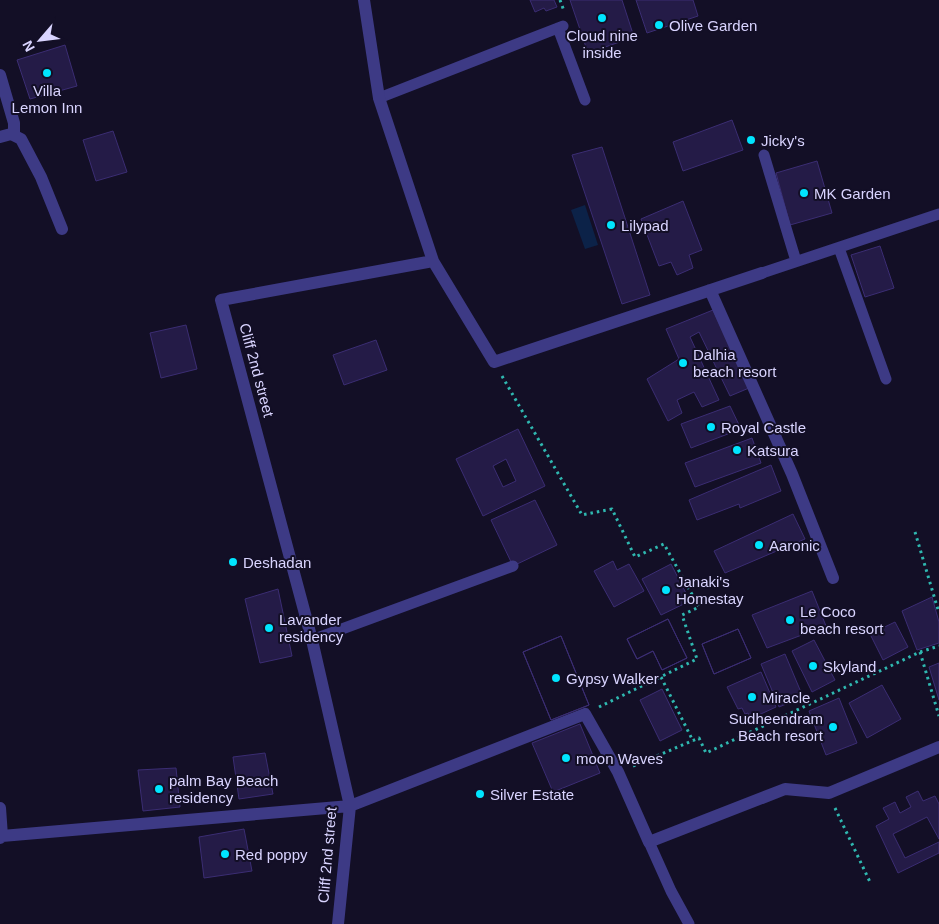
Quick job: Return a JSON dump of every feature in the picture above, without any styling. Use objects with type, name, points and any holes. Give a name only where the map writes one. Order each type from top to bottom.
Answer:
[{"type":"street","points":[[364,0],[378,98],[433,261],[494,362],[762,273]]},
{"type":"street","points":[[0,75],[14,123],[14,135]]},
{"type":"street","points":[[0,136],[14,135],[21,139],[41,177],[62,230]]},
{"type":"street","name":"Cliff 2nd street","points":[[338,924],[350,806],[312,640],[221,300],[433,261]]},
{"type":"street","points":[[710,290],[792,474],[833,578]]},
{"type":"street","points":[[0,808],[1,837],[350,806],[585,714],[618,772],[649,842],[784,789],[829,793],[939,747]]},
{"type":"lane","points":[[378,98],[561,27],[585,100]]},
{"type":"lane","points":[[764,155],[796,261]]},
{"type":"lane","points":[[762,273],[939,214]]},
{"type":"lane","points":[[838,248],[886,380]]},
{"type":"lane","points":[[312,640],[513,566]]},
{"type":"lane","points":[[649,842],[671,892],[689,924]]},
{"type":"path","points":[[494,362],[582,515],[612,508],[635,556],[664,544],[699,607],[682,615],[697,659],[585,714]]},
{"type":"path","points":[[915,532],[939,613]]},
{"type":"path","points":[[618,772],[699,738],[706,753],[920,652],[939,646]]},
{"type":"path","points":[[920,652],[939,716]]},
{"type":"path","points":[[661,677],[693,741]]},
{"type":"path","points":[[829,793],[870,882]]},
{"type":"water","points":[[585,205],[598,245],[585,249],[571,210]]},
{"type":"building","points":[[530,0],[554,0],[557,7],[546,11],[544,8],[535,12]]},
{"type":"building","name":"Cloud nine inside","points":[[570,0],[622,0],[634,37],[588,53]]},
{"type":"building","name":"Olive Garden","points":[[636,0],[693,0],[698,16],[647,33]]},
{"type":"building","name":"Villa Lemon Inn","points":[[65,45],[77,86],[30,99],[17,60]]},
{"type":"building","points":[[732,120],[743,150],[683,171],[673,142]]},
{"type":"building","points":[[113,131],[127,172],[96,181],[83,140]]},
{"type":"building","name":"Lilypad","points":[[602,147],[650,295],[622,304],[572,155]]},
{"type":"building","name":"MK Garden","points":[[817,161],[832,213],[790,225],[776,173]]},
{"type":"building","points":[[683,201],[702,250],[689,255],[693,268],[677,275],[671,262],[659,266],[641,219]]},
{"type":"building","points":[[880,246],[894,288],[865,297],[851,255]]},
{"type":"building","points":[[713,310],[749,388],[730,396],[699,332],[690,337],[719,400],[702,407],[694,392],[677,400],[682,413],[668,421],[647,379],[679,359],[666,329]]},
{"type":"building","points":[[186,325],[197,369],[161,378],[150,333]]},
{"type":"building","points":[[376,340],[387,370],[344,385],[333,355]]},
{"type":"building","name":"Royal Castle","points":[[730,406],[741,429],[691,448],[681,424]]},
{"type":"building","points":[[518,429],[545,486],[483,516],[456,459]],"holes":[[[506,459],[516,481],[503,487],[493,466]]]},
{"type":"building","name":"Katsura","points":[[752,438],[761,463],[695,487],[685,463]]},
{"type":"building","name":"Aaronic","points":[[771,465],[781,491],[740,508],[739,504],[697,520],[689,500]]},
{"type":"building","points":[[535,500],[557,545],[513,566],[491,520]]},
{"type":"building","name":"Aaronic","points":[[793,514],[805,539],[725,573],[714,551]]},
{"type":"building","points":[[613,561],[617,570],[629,564],[644,591],[614,607],[594,571]]},
{"type":"building","name":"Janaki's Homestay","points":[[671,564],[690,601],[661,615],[642,579]]},
{"type":"building","name":"Lavander residency","points":[[278,589],[292,656],[260,663],[245,599]]},
{"type":"building","name":"Le Coco beach resort","points":[[812,591],[826,626],[767,648],[752,615]]},
{"type":"building","points":[[932,597],[939,622],[939,643],[917,650],[902,611]]},
{"type":"building","name":"Gypsy Walker","points":[[668,619],[687,658],[662,670],[653,651],[637,659],[627,639]]},
{"type":"building","name":"Gypsy Walker","points":[[668,619],[687,658],[662,670],[653,651],[637,659],[627,639]]},
{"type":"building","points":[[895,622],[908,647],[883,660],[870,634]]},
{"type":"building","points":[[738,629],[751,658],[714,674],[702,644]]},
{"type":"building","points":[[738,629],[751,658],[714,674],[702,644]]},
{"type":"building","name":"Gypsy Walker","points":[[561,636],[589,705],[551,720],[523,652]]},
{"type":"building","name":"Gypsy Walker","points":[[561,636],[589,705],[551,720],[523,652]]},
{"type":"building","name":"Skyland","points":[[814,640],[835,680],[812,692],[792,651]]},
{"type":"building","points":[[785,654],[803,697],[779,707],[761,664]]},
{"type":"building","points":[[939,663],[939,700],[929,667]]},
{"type":"building","name":"Miracle","points":[[761,672],[776,707],[750,719],[748,713],[745,714],[742,708],[738,709],[727,687]]},
{"type":"building","points":[[882,685],[901,719],[867,738],[849,703]]},
{"type":"building","points":[[662,689],[682,730],[660,741],[640,700]]},
{"type":"building","name":"Sudheendram Beach resort","points":[[839,698],[857,743],[826,755],[809,711]]},
{"type":"building","name":"moon Waves","points":[[580,724],[600,773],[553,792],[532,743]]},
{"type":"building","points":[[265,753],[273,794],[239,799],[233,757]]},
{"type":"building","name":"palm Bay Beach residency","points":[[176,768],[180,807],[143,811],[138,770]]},
{"type":"building","points":[[918,791],[923,801],[935,796],[939,804],[939,839],[927,817],[893,834],[905,858],[939,842],[939,853],[898,873],[876,826],[889,819],[883,808],[895,802],[900,813],[911,807],[906,797]]},
{"type":"building","name":"Red poppy","points":[[244,829],[252,871],[204,878],[199,837]]},
{"type":"place","name":"Cloud nine inside","points":[[602,18]]},
{"type":"place","name":"Olive Garden","points":[[659,25]]},
{"type":"place","name":"Villa Lemon Inn","points":[[47,73]]},
{"type":"place","name":"Jicky's","points":[[751,140]]},
{"type":"place","name":"MK Garden","points":[[804,193]]},
{"type":"place","name":"Lilypad","points":[[611,225]]},
{"type":"place","name":"Dalhia beach resort","points":[[683,363]]},
{"type":"place","name":"Royal Castle","points":[[711,427]]},
{"type":"place","name":"Katsura","points":[[737,450]]},
{"type":"place","name":"Aaronic","points":[[759,545]]},
{"type":"place","name":"Deshadan","points":[[233,562]]},
{"type":"place","name":"Janaki's Homestay","points":[[666,590]]},
{"type":"place","name":"Le Coco beach resort","points":[[790,620]]},
{"type":"place","name":"Lavander residency","points":[[269,628]]},
{"type":"place","name":"Skyland","points":[[813,666]]},
{"type":"place","name":"Gypsy Walker","points":[[556,678]]},
{"type":"place","name":"Miracle","points":[[752,697]]},
{"type":"place","name":"Sudheendram Beach resort","points":[[833,727]]},
{"type":"place","name":"moon Waves","points":[[566,758]]},
{"type":"place","name":"palm Bay Beach residency","points":[[159,789]]},
{"type":"place","name":"Silver Estate","points":[[480,794]]},
{"type":"place","name":"Red poppy","points":[[225,854]]}]
